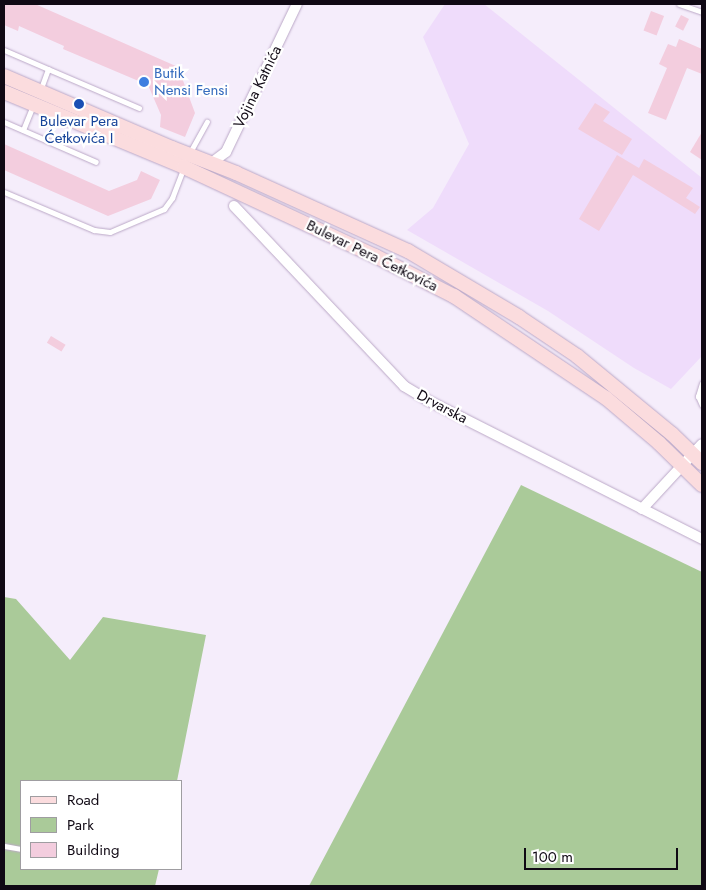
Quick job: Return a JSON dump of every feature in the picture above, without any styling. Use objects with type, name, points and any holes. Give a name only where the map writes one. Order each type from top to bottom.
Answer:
[{"type":"main road","name":"Bulevar Pera Ćetkovića","points":[[4,76],[36,98],[186,161],[454,296],[606,398],[702,484]]},
{"type":"main road","name":"Bulevar Pera Ćetkovića","points":[[4,92],[36,98]]},
{"type":"main road","name":"Bulevar Pera Ćetkovića","points":[[186,161],[210,164],[236,173],[408,251],[510,312],[577,356],[699,454]]},
{"type":"street","name":"Vojina Katnića","points":[[210,164],[226,152],[298,4]]},
{"type":"street","name":"Drvarska","points":[[234,206],[404,386],[427,400],[702,540]]},
{"type":"street","points":[[642,510],[683,465],[699,454]]},
{"type":"lane","points":[[680,4],[702,12]]},
{"type":"lane","points":[[4,50],[139,108]]},
{"type":"lane","points":[[23,130],[48,69]]},
{"type":"lane","points":[[4,122],[96,162]]},
{"type":"lane","points":[[4,192],[94,230],[110,232],[164,209],[172,198],[186,161],[207,122]]},
{"type":"lane","points":[[702,384],[698,396],[702,405]]},
{"type":"lane","points":[[4,846],[20,849]]},
{"type":"shaded area","points":[[445,4],[484,4],[702,178],[702,356],[671,389],[634,368],[548,311],[407,230],[433,208],[469,144],[423,37]]},
{"type":"green space","points":[[521,485],[702,572],[702,886],[309,886]]},
{"type":"green space","points":[[4,597],[16,599],[70,660],[103,617],[206,635],[177,780],[20,780],[20,870],[159,870],[155,886],[4,886]]},
{"type":"building","points":[[4,4],[35,4],[178,67],[195,113],[185,137],[160,127],[161,115],[148,85],[63,49],[64,46],[19,26],[18,31],[4,25]]},
{"type":"building","points":[[651,11],[664,16],[657,36],[643,31]]},
{"type":"building","points":[[681,15],[689,19],[683,31],[675,27]]},
{"type":"building","points":[[679,39],[702,49],[702,74],[687,68],[666,120],[648,113],[667,68],[659,64],[668,44],[676,47]]},
{"type":"building","points":[[595,103],[610,112],[603,121],[632,139],[622,155],[578,129]]},
{"type":"building","points":[[702,132],[702,160],[690,152]]},
{"type":"building","points":[[4,144],[109,191],[137,180],[141,171],[160,180],[151,199],[108,216],[4,170]]},
{"type":"building","points":[[617,155],[639,168],[644,159],[693,188],[686,198],[700,207],[695,214],[633,175],[599,231],[579,219]]},
{"type":"building","points":[[51,336],[66,345],[61,352],[47,343]]},
{"type":"place","name":"Butik Nensi Fensi","points":[[144,82]]},
{"type":"place","name":"Bulevar Pera Ćetkovića I","points":[[79,104]]}]
